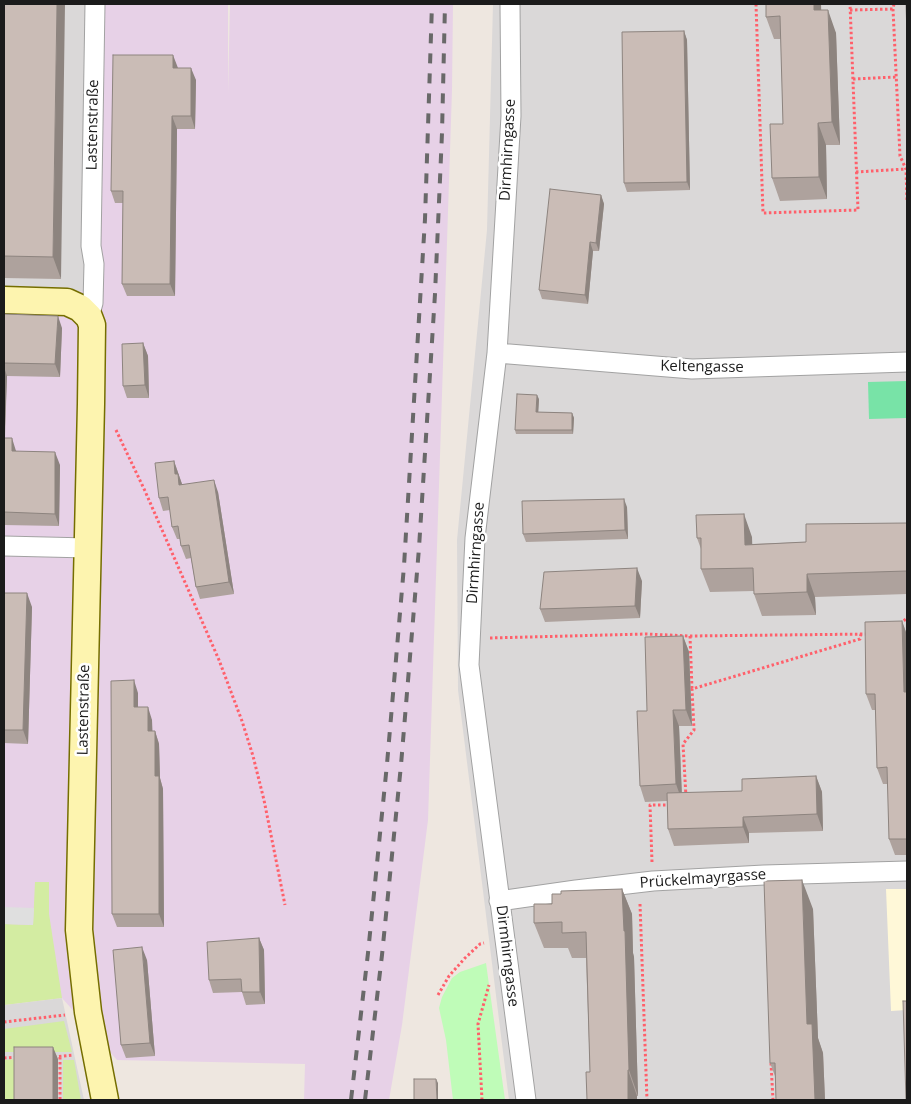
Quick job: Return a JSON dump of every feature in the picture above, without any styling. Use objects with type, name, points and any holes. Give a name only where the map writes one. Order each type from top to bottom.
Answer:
[{"type":"street","name":"Lastenstraße","points":[[95,4],[91,246],[83,264],[82,301],[92,325],[92,334],[79,930],[88,1012],[106,1100]]},
{"type":"street","name":"Dirmhirngasse","points":[[510,4],[511,116],[497,353],[475,538],[470,665],[526,1100]]},
{"type":"street","points":[[4,300],[67,302],[80,308],[89,317]]},
{"type":"street","name":"Keltengasse","points":[[497,353],[692,369],[907,362]]},
{"type":"street","points":[[4,546],[88,548]]},
{"type":"street","name":"Prückelmayrgasse","points":[[500,901],[646,882],[764,875],[907,871]]},
{"type":"path","points":[[756,4],[763,213],[858,210],[850,4]]},
{"type":"path","points":[[894,4],[900,156],[906,169],[907,201]]},
{"type":"path","points":[[850,10],[893,9]]},
{"type":"path","points":[[853,79],[896,77]]},
{"type":"path","points":[[856,172],[906,169]]},
{"type":"path","points":[[91,404],[114,425],[220,660],[253,756],[264,800],[285,905]]},
{"type":"path","points":[[894,629],[907,618]]},
{"type":"path","points":[[470,638],[646,634],[690,636],[870,634]]},
{"type":"path","points":[[692,689],[860,639],[861,634]]},
{"type":"path","points":[[686,804],[683,744],[694,730],[690,636]]},
{"type":"path","points":[[647,1100],[646,882],[650,805],[673,805]]},
{"type":"path","points":[[438,995],[449,976],[480,944],[504,937]]},
{"type":"path","points":[[482,1100],[478,1024],[490,977],[507,959]]},
{"type":"path","points":[[4,1022],[88,1012]]},
{"type":"path","points":[[51,1057],[96,1052]]},
{"type":"path","points":[[4,1058],[23,1057]]},
{"type":"path","points":[[60,1057],[60,1100]]},
{"type":"path","points":[[771,1061],[773,1100]]},
{"type":"shaded area","points":[[4,4],[100,4],[89,291],[4,295]]},
{"type":"shaded area","points":[[100,4],[228,4],[228,94],[230,4],[453,4],[452,90],[428,820],[402,1025],[389,1100],[304,1100],[305,1064],[117,1060],[62,998],[4,1005],[4,295],[89,291]]},
{"type":"shaded area","points":[[493,4],[907,4],[907,1100],[509,1100],[458,690],[457,540],[487,230]]},
{"type":"shaded area","points":[[886,889],[907,889],[907,1036],[906,1010],[891,1011]]},
{"type":"shaded area","points":[[4,907],[34,908],[33,925],[4,924]]},
{"type":"shaded area","points":[[62,998],[84,1100],[4,1100],[4,1005]]},
{"type":"green space","points":[[907,381],[907,418],[869,419],[868,382]]},
{"type":"green space","points":[[35,882],[49,882],[49,914],[62,998],[4,1005],[4,924],[33,925]]},
{"type":"green space","points":[[486,963],[505,1100],[453,1100],[446,1040],[439,1008],[442,997],[452,978],[460,972]]},
{"type":"green space","points":[[64,1021],[72,1052],[4,1052],[4,1029]]},
{"type":"green space","points":[[19,1059],[19,1100],[4,1100],[4,1060]]},
{"type":"green space","points":[[63,1060],[74,1060],[81,1100],[63,1100]]},
{"type":"building","points":[[4,4],[57,4],[53,257],[4,256]]},
{"type":"building","points":[[766,4],[814,4],[814,10],[828,10],[832,122],[818,123],[819,177],[772,178],[770,124],[783,124],[780,16],[766,17]]},
{"type":"building","points":[[906,4],[907,4],[907,36]]},
{"type":"building","points":[[684,31],[687,182],[624,183],[622,32]]},
{"type":"building","points":[[113,55],[173,55],[173,68],[191,68],[191,116],[172,116],[170,284],[122,284],[123,191],[111,191]]},
{"type":"building","points":[[550,189],[601,195],[596,243],[590,242],[585,295],[539,290]]},
{"type":"building","points":[[4,314],[58,316],[55,364],[4,363]]},
{"type":"building","points":[[143,343],[145,385],[123,386],[122,344]]},
{"type":"building","points":[[517,394],[537,395],[536,412],[572,413],[572,430],[515,430]]},
{"type":"building","points":[[4,438],[12,438],[12,451],[55,452],[55,514],[4,512]]},
{"type":"building","points":[[174,461],[175,474],[178,474],[179,485],[214,480],[229,582],[196,587],[189,545],[181,546],[178,526],[172,527],[168,497],[159,498],[155,463]]},
{"type":"building","points":[[624,499],[625,530],[523,534],[522,501]]},
{"type":"building","points":[[744,514],[745,545],[806,542],[806,524],[907,523],[907,571],[807,574],[807,592],[754,594],[753,568],[701,569],[701,538],[697,538],[696,515]]},
{"type":"building","points":[[637,568],[635,606],[540,609],[544,572]]},
{"type":"building","points":[[4,593],[27,593],[23,730],[4,730]]},
{"type":"building","points":[[902,621],[904,692],[907,692],[907,839],[889,839],[887,767],[877,768],[875,694],[866,694],[865,622]]},
{"type":"building","points":[[683,636],[686,710],[673,710],[676,784],[640,786],[637,711],[647,711],[645,637]]},
{"type":"building","points":[[134,680],[134,707],[148,707],[148,731],[155,731],[155,776],[159,776],[159,914],[112,914],[111,681]]},
{"type":"building","points":[[816,776],[817,814],[743,817],[743,827],[668,829],[667,793],[742,791],[742,779]]},
{"type":"building","points":[[802,880],[807,1024],[812,1024],[815,1100],[776,1100],[775,1063],[770,1063],[764,881]]},
{"type":"building","points":[[622,889],[629,1070],[628,1100],[587,1100],[586,1072],[590,1072],[586,932],[562,933],[562,922],[534,923],[534,904],[552,904],[552,894],[561,894],[561,891]]},
{"type":"building","points":[[259,938],[260,992],[242,992],[241,979],[209,980],[207,942]]},
{"type":"building","points":[[142,947],[150,1043],[121,1045],[113,950]]},
{"type":"building","points":[[903,1001],[907,1001],[907,1100],[906,1100]]},
{"type":"building","points":[[14,1047],[53,1047],[53,1100],[14,1100]]},
{"type":"building","points":[[414,1079],[436,1079],[437,1100],[414,1100]]},
{"type":"railway","points":[[351,1100],[387,764],[404,566],[425,219],[432,4]]},
{"type":"railway","points":[[365,1100],[401,765],[419,548],[435,294],[445,4]]}]
